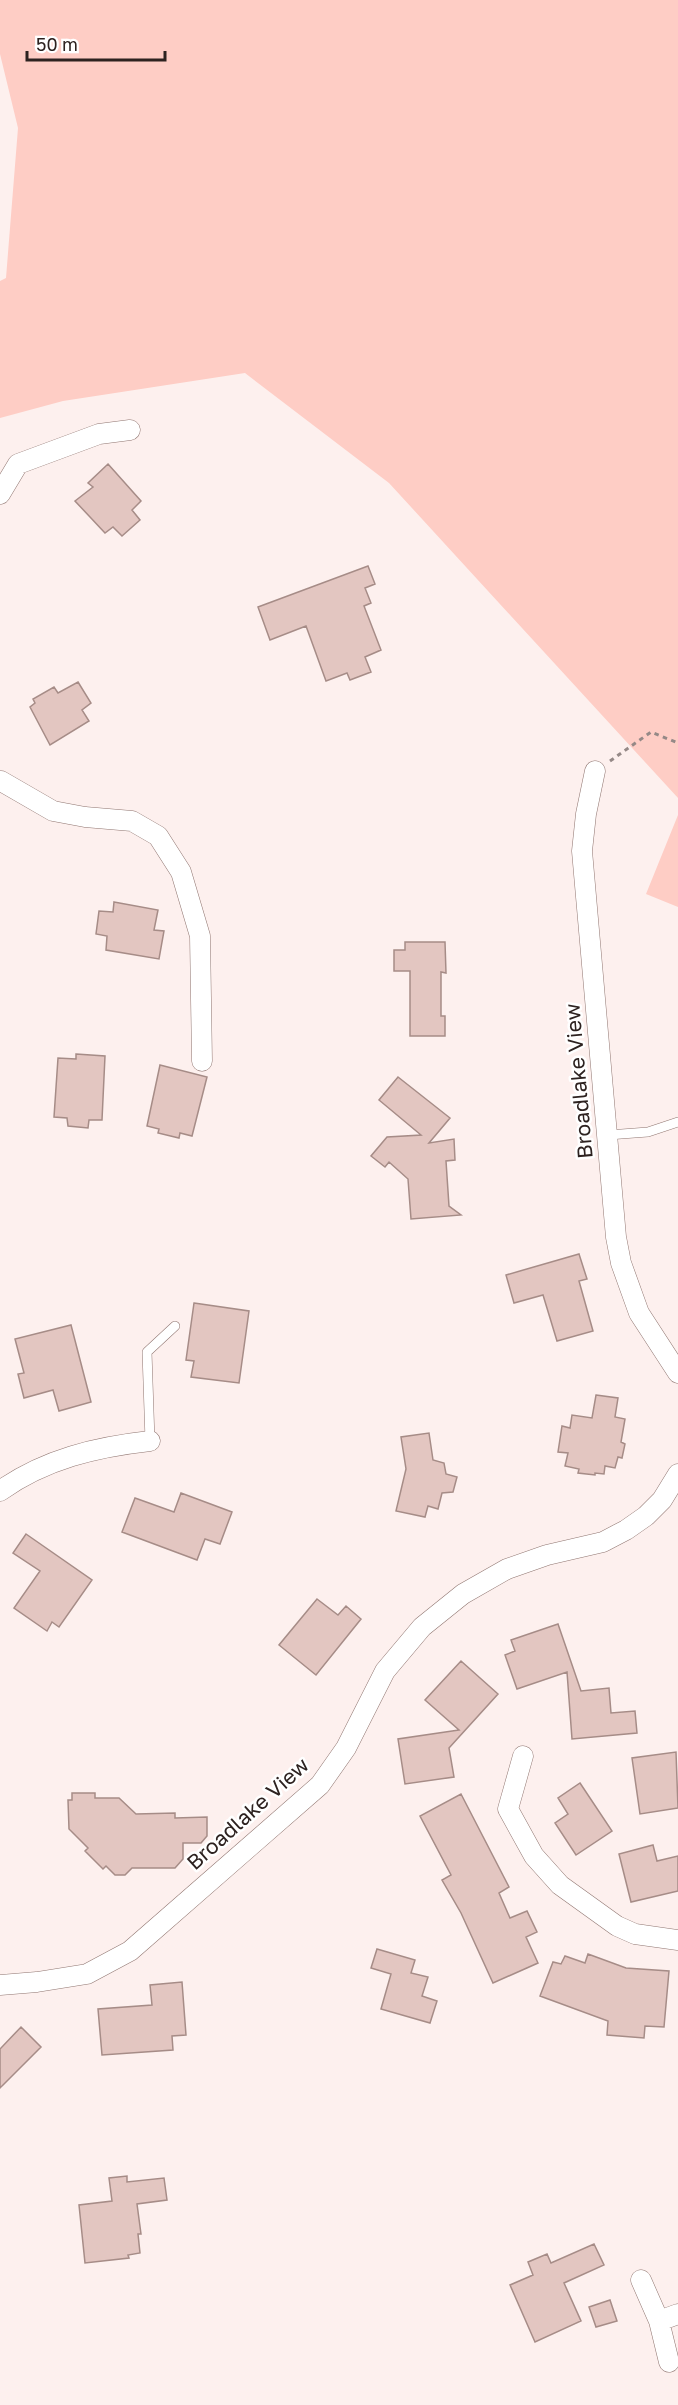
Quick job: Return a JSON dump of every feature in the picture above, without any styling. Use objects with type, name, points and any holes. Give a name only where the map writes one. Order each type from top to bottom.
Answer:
[{"type":"street","points":[[0,494],[18,464],[99,434],[129,430]]},
{"type":"street","name":"Broadlake View","points":[[595,771],[586,814],[582,851],[621,1263],[639,1313],[678,1372]]},
{"type":"street","points":[[0,780],[53,811],[85,817],[132,821],[158,836],[181,872],[200,936],[202,1061]]},
{"type":"street","points":[[0,1491],[31,1472],[88,1450],[150,1441]]},
{"type":"street","name":"Broadlake View","points":[[0,1985],[37,1983],[87,1974],[130,1951],[320,1785],[346,1748],[385,1671],[435,1615],[463,1594],[507,1569],[547,1555],[603,1542],[626,1530],[646,1516],[662,1500],[677,1479]]},
{"type":"street","points":[[523,1756],[508,1809],[534,1856],[560,1885],[617,1926],[635,1934],[678,1940]]},
{"type":"street","points":[[642,2280],[659,2321],[669,2362]]},
{"type":"street","points":[[659,2321],[678,2314]]},
{"type":"lane","points":[[608,1135],[648,1132],[678,1122]]},
{"type":"lane","points":[[150,1441],[147,1352],[175,1326]]},
{"type":"path","points":[[595,771],[651,732],[678,743]]},
{"type":"shaded area","points":[[0,0],[678,0],[678,798],[389,483],[245,373],[63,401],[0,418],[0,281],[6,278],[18,128],[0,54]]},
{"type":"shaded area","points":[[678,815],[678,907],[646,894]]},
{"type":"building","points":[[108,464],[141,501],[132,510],[140,520],[122,536],[113,527],[105,533],[75,501],[93,487],[88,483]]},
{"type":"building","points":[[368,566],[375,584],[365,588],[371,603],[364,606],[381,650],[365,657],[371,672],[350,680],[347,673],[326,681],[306,626],[270,640],[258,607]]},
{"type":"building","points":[[78,682],[91,703],[82,710],[89,721],[50,745],[30,707],[35,703],[33,699],[54,687],[58,693]]},
{"type":"building","points":[[114,902],[158,910],[154,930],[164,931],[159,959],[106,950],[107,936],[96,934],[99,911],[113,912]]},
{"type":"building","points":[[405,942],[445,942],[446,973],[441,972],[441,1016],[445,1016],[445,1036],[410,1036],[410,971],[394,971],[394,950],[405,950]]},
{"type":"building","points":[[76,1054],[105,1056],[102,1120],[89,1120],[88,1128],[68,1126],[67,1118],[54,1117],[58,1058],[76,1059]]},
{"type":"building","points":[[160,1065],[207,1077],[192,1136],[180,1133],[179,1138],[158,1133],[159,1129],[147,1126]]},
{"type":"building","points":[[398,1077],[450,1118],[429,1143],[454,1139],[455,1160],[446,1161],[449,1206],[461,1215],[411,1219],[408,1179],[389,1162],[385,1167],[371,1156],[387,1137],[421,1135],[379,1100]]},
{"type":"building","points":[[579,1254],[587,1279],[579,1281],[593,1331],[557,1341],[543,1295],[514,1303],[506,1275]]},
{"type":"building","points":[[194,1303],[249,1311],[239,1383],[191,1377],[194,1361],[186,1360]]},
{"type":"building","points":[[71,1325],[91,1402],[59,1411],[53,1390],[24,1398],[18,1374],[24,1373],[15,1339]]},
{"type":"building","points":[[596,1395],[618,1398],[615,1417],[625,1419],[621,1442],[625,1444],[622,1458],[618,1457],[615,1468],[605,1466],[604,1474],[578,1473],[579,1469],[565,1466],[568,1453],[558,1452],[562,1426],[570,1428],[572,1415],[592,1418]]},
{"type":"building","points":[[429,1433],[433,1460],[444,1463],[446,1474],[457,1477],[453,1492],[442,1493],[438,1509],[428,1506],[425,1517],[396,1511],[406,1469],[401,1437]]},
{"type":"building","points":[[181,1493],[232,1512],[220,1544],[205,1539],[197,1560],[122,1532],[135,1498],[174,1512]]},
{"type":"building","points":[[26,1534],[92,1580],[59,1627],[52,1622],[47,1631],[14,1608],[40,1571],[13,1553]]},
{"type":"building","points":[[317,1599],[338,1615],[346,1606],[361,1619],[316,1675],[279,1645]]},
{"type":"building","points":[[558,1624],[581,1691],[609,1688],[611,1713],[635,1711],[637,1733],[572,1739],[567,1672],[517,1689],[505,1655],[515,1651],[511,1640]]},
{"type":"building","points":[[461,1661],[498,1694],[449,1748],[454,1777],[405,1784],[398,1739],[459,1730],[425,1700]]},
{"type":"building","points":[[676,1752],[678,1808],[640,1814],[632,1758]]},
{"type":"building","points":[[580,1783],[612,1831],[576,1855],[555,1823],[568,1814],[558,1798]]},
{"type":"building","points":[[72,1793],[95,1793],[95,1798],[119,1798],[136,1814],[175,1813],[175,1818],[207,1817],[207,1836],[201,1843],[183,1843],[183,1859],[175,1868],[132,1868],[125,1875],[115,1875],[106,1866],[103,1869],[85,1851],[88,1848],[69,1829],[68,1800],[72,1800]]},
{"type":"building","points":[[461,1794],[509,1887],[499,1893],[510,1918],[527,1911],[537,1932],[526,1937],[538,1963],[493,1983],[461,1913],[442,1880],[451,1875],[420,1816]]},
{"type":"building","points":[[653,1845],[657,1861],[678,1856],[678,1891],[631,1902],[619,1854]]},
{"type":"building","points":[[377,1949],[415,1960],[411,1973],[428,1977],[422,1996],[437,2001],[430,2023],[381,2009],[391,1974],[371,1968]]},
{"type":"building","points":[[588,1954],[626,1968],[669,1971],[664,2027],[645,2026],[644,2038],[607,2035],[608,2021],[540,1996],[553,1962],[561,1964],[565,1956],[585,1963]]},
{"type":"building","points":[[182,1982],[186,2035],[172,2036],[173,2050],[102,2055],[98,2009],[152,2005],[150,1985]]},
{"type":"building","points":[[21,2027],[41,2047],[0,2088],[0,2049]]},
{"type":"building","points":[[127,2176],[127,2182],[164,2178],[167,2200],[137,2204],[141,2234],[138,2234],[140,2253],[128,2255],[129,2258],[85,2263],[79,2205],[112,2201],[109,2178]]},
{"type":"building","points":[[594,2244],[604,2265],[564,2283],[581,2321],[535,2342],[510,2285],[533,2275],[528,2262],[547,2254],[551,2263]]},
{"type":"building","points":[[610,2300],[617,2321],[596,2327],[589,2307]]}]
